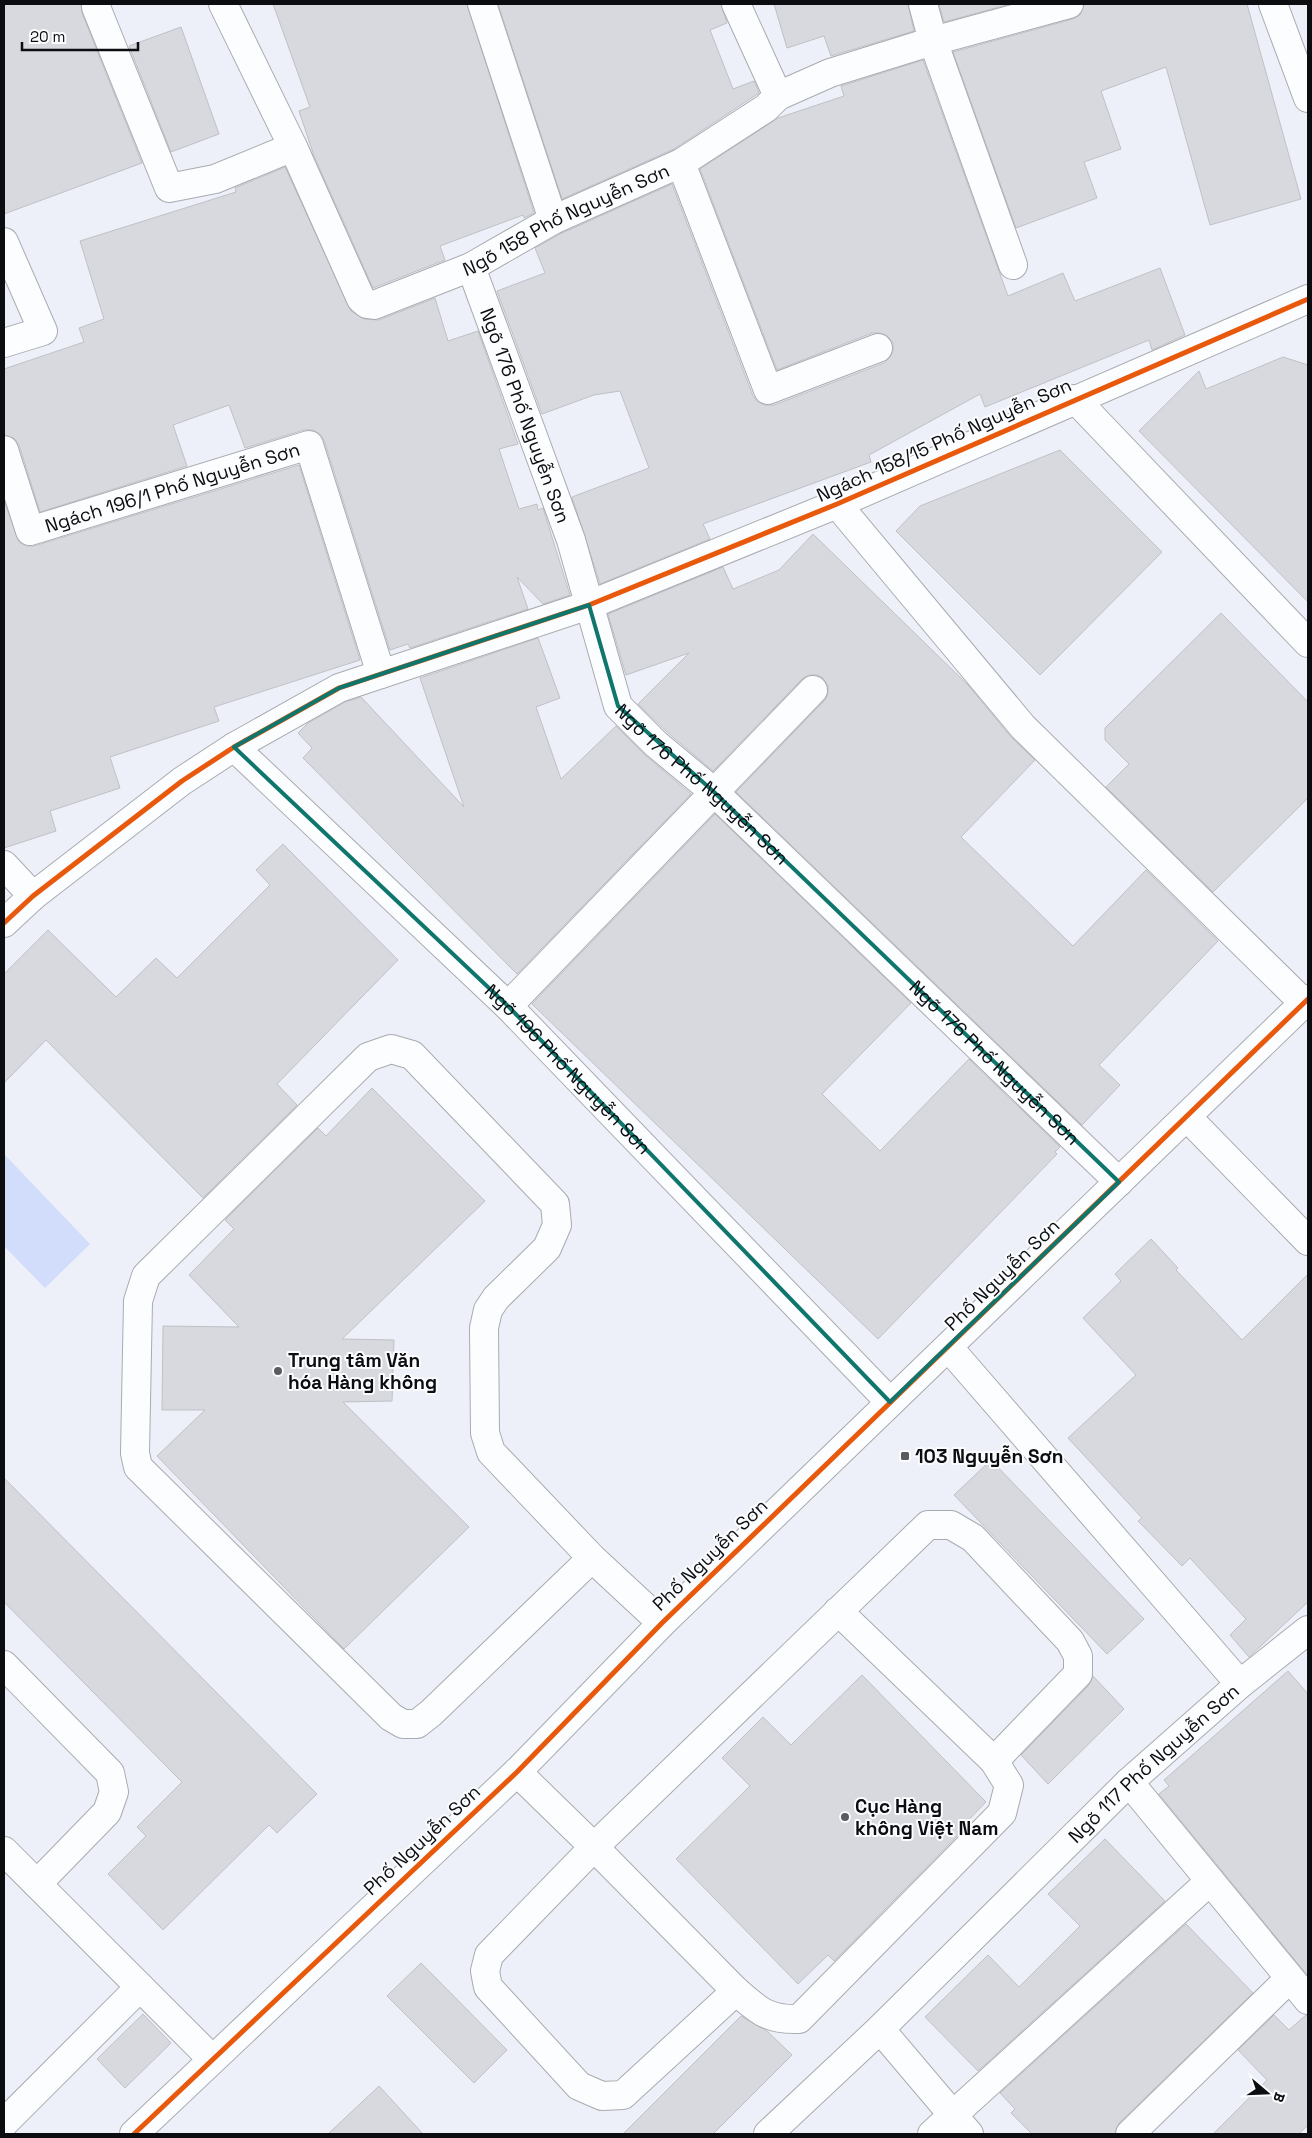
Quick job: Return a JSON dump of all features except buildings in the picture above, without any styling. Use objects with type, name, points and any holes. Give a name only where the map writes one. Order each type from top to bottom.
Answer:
[{"type":"street","name":"Ngõ 158 Phố Nguyễn Sơn","points":[[223,4],[293,147],[361,299],[367,304],[374,305],[471,267],[553,220],[680,163],[766,108],[778,96],[830,73],[933,41],[1068,4]]},
{"type":"street","points":[[482,4],[553,220]]},
{"type":"street","points":[[736,4],[778,96]]},
{"type":"street","points":[[923,4],[933,41],[1013,265]]},
{"type":"street","points":[[1273,4],[1300,50],[1308,98]]},
{"type":"street","points":[[96,7],[169,188],[215,179],[293,147]]},
{"type":"street","points":[[680,163],[768,390],[878,348]]},
{"type":"street","points":[[4,242],[43,331],[4,343]]},
{"type":"street","name":"Ngõ 176 Phố Nguyễn Sơn","points":[[471,267],[571,540],[618,706],[656,744],[714,792],[1119,1182]]},
{"type":"street","name":"Ngách 158/15 Phố Nguyễn Sơn","points":[[4,923],[33,896],[182,781],[234,747],[339,688],[589,605],[837,504],[1308,299]]},
{"type":"street","points":[[1074,400],[1308,643]]},
{"type":"street","name":"Ngách 196/1 Phố Nguyễn Sơn","points":[[4,450],[30,531],[309,445],[382,674]]},
{"type":"street","points":[[837,504],[1023,727],[1306,1001]]},
{"type":"street","points":[[508,1006],[813,690]]},
{"type":"street","name":"Ngõ 196 Phố Nguyễn Sơn","points":[[234,747],[508,1006],[890,1402]]},
{"type":"street","points":[[4,865],[33,896]]},
{"type":"street","name":"Phố Nguyễn Sơn","points":[[134,2134],[212,2058],[516,1772],[662,1623],[1306,1001]]},
{"type":"street","points":[[592,1558],[431,1713],[416,1724],[403,1724],[384,1710],[138,1467],[135,1453],[138,1301],[146,1276],[368,1056],[391,1049],[412,1055],[555,1204],[557,1225],[547,1248],[496,1298],[488,1310],[484,1328],[485,1433],[490,1452],[592,1558],[662,1623]]},
{"type":"street","points":[[1187,1117],[1308,1241]]},
{"type":"street","name":"Ngõ 117 Phố Nguyễn Sơn","points":[[768,2134],[880,2029],[1129,1782],[1240,1684],[948,1348]]},
{"type":"street","points":[[736,1991],[623,2095],[602,2096],[579,2086],[488,1987],[485,1971],[489,1955],[594,1846],[928,1525],[951,1525],[973,1538],[1070,1641],[1078,1656],[1078,1674],[994,1762]]},
{"type":"street","points":[[516,1772],[594,1846],[736,1991],[759,2010],[780,2020],[799,2019],[1002,1813],[1009,1785],[994,1762],[838,1611]]},
{"type":"street","points":[[1240,1684],[1308,1630]]},
{"type":"street","points":[[4,1665],[110,1774],[114,1792],[107,1812],[37,1884]]},
{"type":"street","points":[[1129,1782],[1308,2000]]},
{"type":"street","points":[[4,1851],[212,2058]]},
{"type":"street","points":[[932,2134],[962,2125],[1210,1881]]},
{"type":"street","points":[[1130,2134],[1289,1979]]},
{"type":"street","points":[[4,2123],[140,1987]]},
{"type":"street","points":[[880,2029],[962,2125]]},
{"type":"highlighted area","points":[[589,605],[618,706],[714,792],[1119,1182],[890,1402],[508,1006],[234,747],[339,688]]},
{"type":"shaded area","points":[[4,1154],[90,1244],[45,1288],[4,1246]]},
{"type":"cycle path","points":[[4,923],[33,896],[182,781],[234,747],[339,688],[589,605],[837,504],[1308,299]]},
{"type":"cycle path","points":[[134,2134],[517,1772],[662,1623],[1308,999]]},
{"type":"place","name":"Trung tâm Văn hóa Hàng không","points":[[278,1371]]},
{"type":"place","name":"103 Nguyễn Sơn","points":[[905,1456]]},
{"type":"place","name":"Cục Hàng không Việt Nam","points":[[845,1817]]}]
